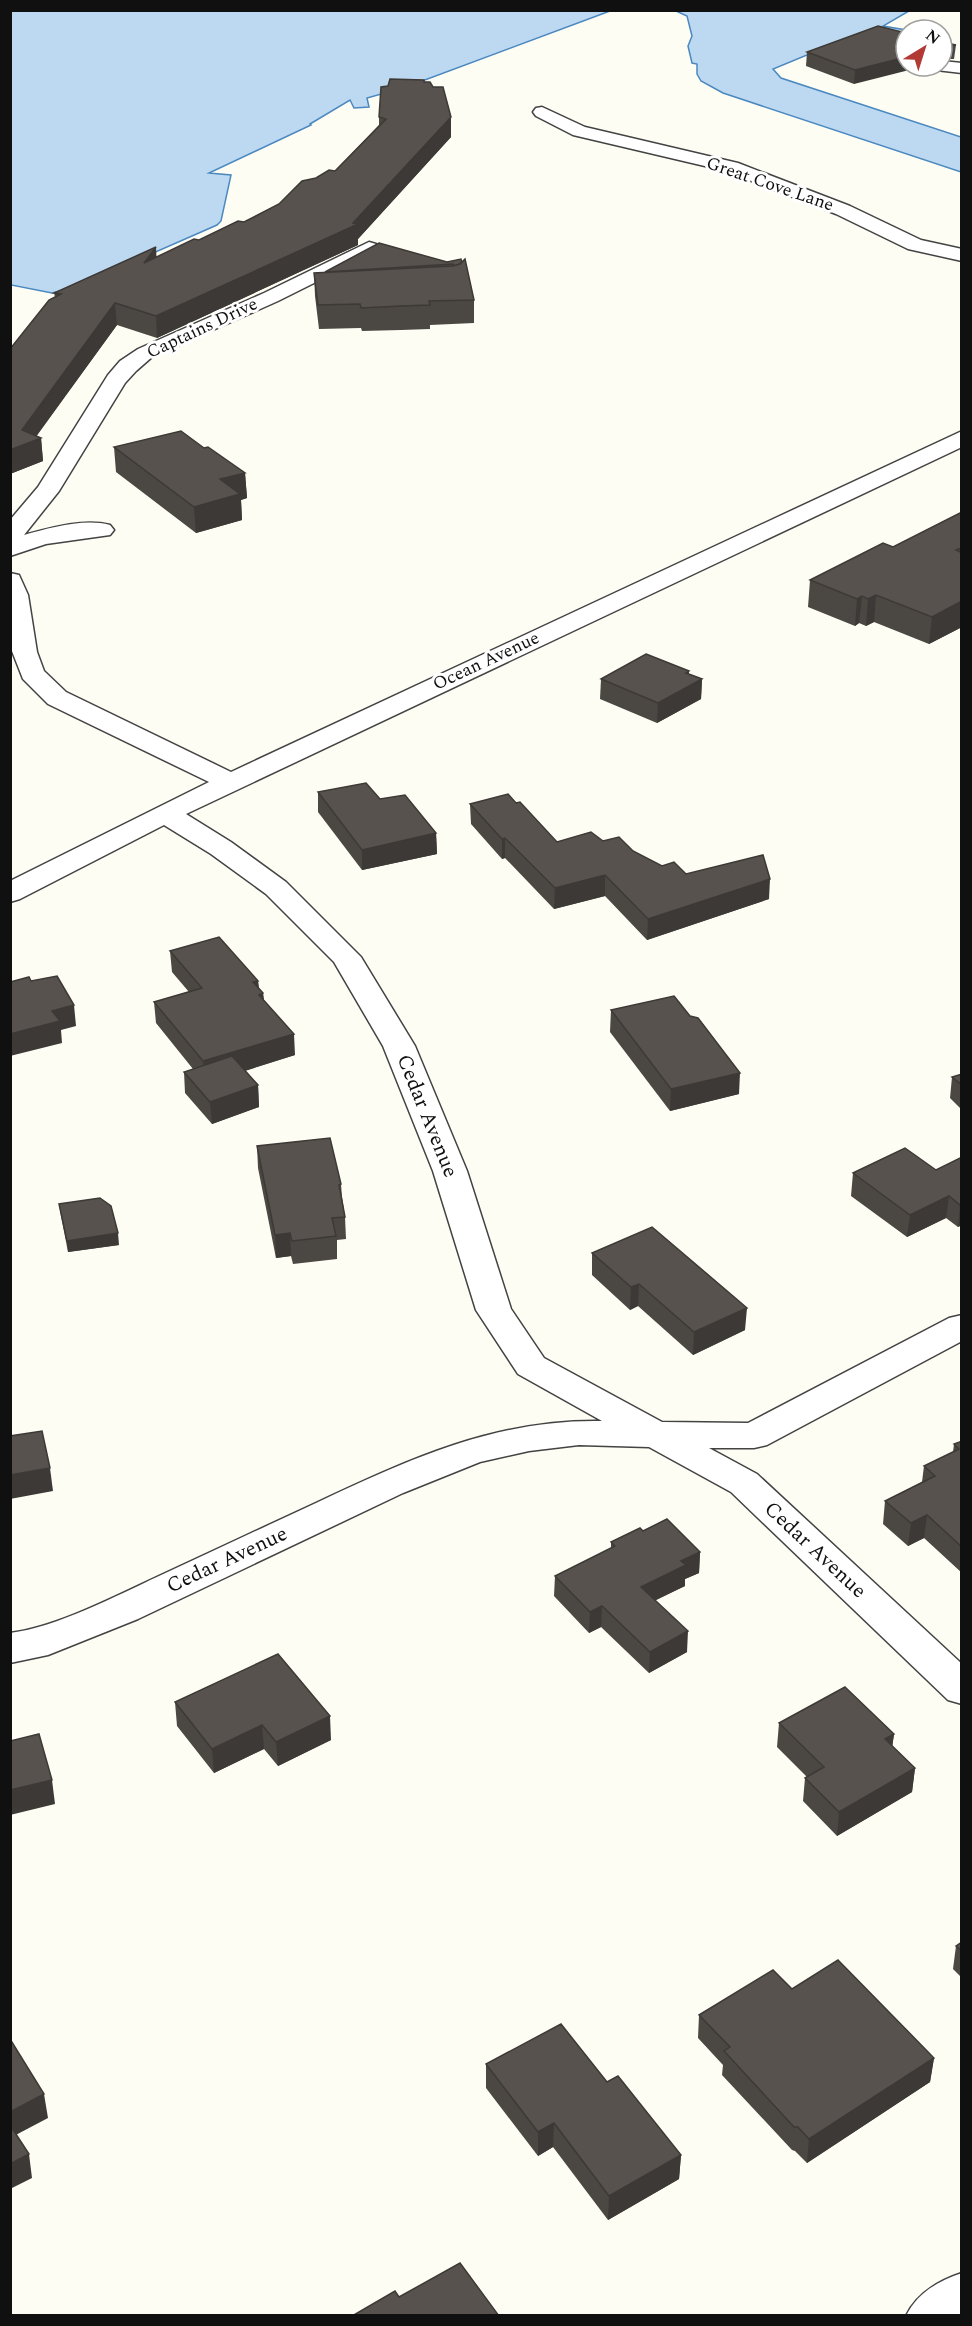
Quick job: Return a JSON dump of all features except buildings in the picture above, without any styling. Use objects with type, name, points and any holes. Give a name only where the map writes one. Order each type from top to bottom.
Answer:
[{"type":"street","name":"Great Cove Lane","points":[[542,112],[579,131],[732,167],[843,210],[915,245],[962,255]]},
{"type":"street","name":"Captains Drive","points":[[10,539],[25,516],[47,491],[116,380],[128,366],[145,353],[369,248]]},
{"type":"street","points":[[283,290],[328,288]]},
{"type":"street","name":"Ocean Avenue","points":[[11,892],[165,813],[962,438]]},
{"type":"street","points":[[10,549],[25,542],[70,532],[102,530]]},
{"type":"street","points":[[10,580],[16,595],[24,652],[32,674],[57,698],[231,782]]},
{"type":"street","name":"Cedar Avenue","points":[[165,813],[221,848],[276,888],[346,957],[399,1046],[450,1171],[494,1310],[531,1366],[744,1483],[962,1689]]},
{"type":"street","name":"Cedar Avenue","points":[[10,1648],[33,1645],[124,1609],[390,1484],[471,1451],[529,1438],[579,1433],[754,1436],[962,1326]]},
{"type":"street","points":[[931,2316],[962,2295]]},
{"type":"water","points":[[11,11],[610,11],[406,87],[367,98],[369,107],[354,108],[350,100],[311,125],[209,173],[231,175],[221,221],[217,225],[78,286],[52,293],[11,285]]},
{"type":"water","points":[[676,11],[909,11],[883,26],[894,28],[894,34],[860,33],[773,69],[781,78],[961,137],[961,172],[723,93],[701,81],[697,74],[697,64],[692,63],[688,46],[692,36],[687,16]]}]
